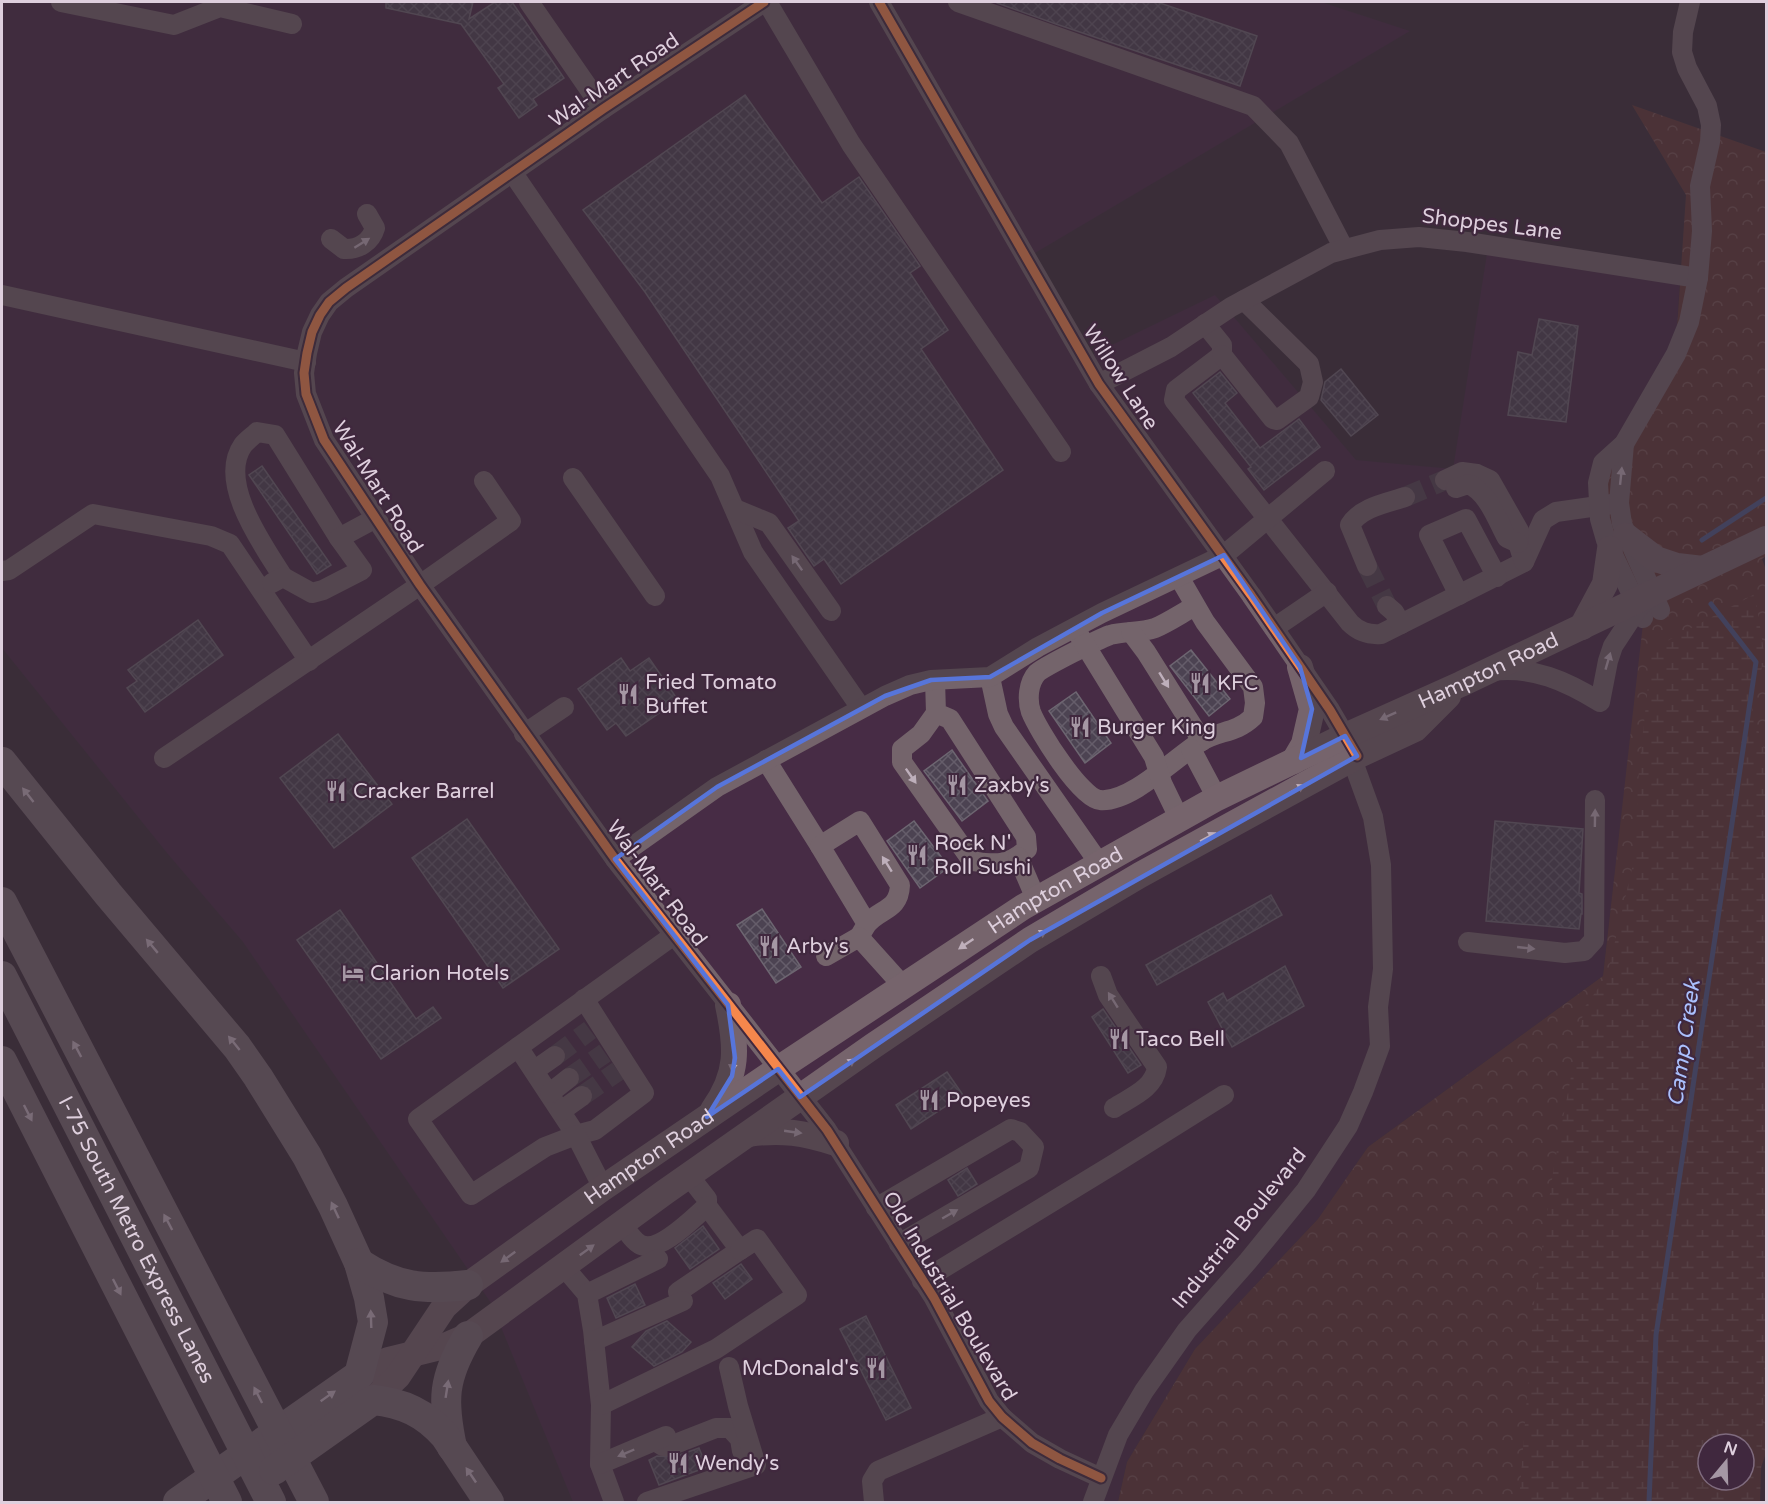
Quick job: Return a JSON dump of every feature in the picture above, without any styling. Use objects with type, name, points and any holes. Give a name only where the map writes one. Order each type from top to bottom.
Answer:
[{"type":"highway","points":[[2,762],[108,894],[237,1047],[278,1107],[333,1206],[359,1263],[373,1322],[366,1387],[415,1410],[436,1426],[489,1503]]},
{"type":"highway","points":[[2,902],[314,1503]]},
{"type":"highway","name":"I-75 South Metro Express Lanes","points":[[2,976],[271,1503]]},
{"type":"highway","points":[[2,1061],[227,1503]]},
{"type":"highway","points":[[359,1263],[385,1278],[413,1287],[441,1288],[468,1285]]},
{"type":"highway","points":[[452,1447],[446,1413],[447,1384],[451,1368],[468,1336]]},
{"type":"highway","name":"Hampton Road","points":[[227,1503],[366,1387]]},
{"type":"highway","name":"Hampton Road","points":[[178,1503],[366,1387]]},
{"type":"main road","name":"Hampton Road","points":[[415,1352],[445,1346],[468,1336],[621,1224],[945,996],[1124,883],[1461,684],[1582,627],[1646,606],[1703,569],[1767,539]]},
{"type":"main road","points":[[1582,627],[1605,584],[1618,542],[1677,566],[1703,569]]},
{"type":"main road","points":[[1294,761],[1304,744],[1312,709],[1300,667]]},
{"type":"main road","name":"Hampton Road","points":[[366,1387],[398,1376],[444,1307],[468,1285],[707,1117],[1036,900],[1179,818],[1294,761],[1351,751],[1415,729],[1461,684]]},
{"type":"main road","points":[[707,1117],[721,1098],[732,1076],[735,1058],[728,1005]]},
{"type":"main road","points":[[749,1134],[785,1131],[836,1143]]},
{"type":"street","points":[[61,2],[174,25],[220,7],[292,24]]},
{"type":"street","points":[[529,2],[603,110]]},
{"type":"street","points":[[766,2],[851,144],[1061,452]]},
{"type":"street","name":"Wal-Mart Road","points":[[766,2],[603,110],[346,288],[329,302],[312,332],[304,374],[306,394],[324,440],[420,585],[615,860],[800,1098]]},
{"type":"street","name":"Willow Lane","points":[[879,2],[1099,384],[1224,555],[1300,667],[1351,751]]},
{"type":"street","points":[[958,2],[1253,106],[1289,143],[1344,249]]},
{"type":"street","points":[[1618,542],[1622,524],[1619,502],[1624,444],[1683,340],[1698,278],[1702,231],[1700,186],[1710,142],[1711,125],[1707,106],[1687,68],[1682,52],[1683,32],[1690,2]]},
{"type":"street","points":[[512,172],[720,476],[753,552],[861,708]]},
{"type":"street","points":[[331,239],[344,249],[357,248],[367,242],[375,228],[367,214]]},
{"type":"street","name":"Shoppes Lane","points":[[1099,384],[1171,346],[1244,300],[1331,252],[1380,240],[1428,238],[1467,242],[1698,278]]},
{"type":"street","points":[[2,295],[306,362]]},
{"type":"street","points":[[1205,324],[1222,345],[1222,355],[1273,419],[1277,420],[1309,397],[1312,382],[1309,364],[1244,300]]},
{"type":"street","points":[[1222,355],[1176,390],[1174,400],[1350,623],[1361,632],[1381,634],[1394,611],[1459,596],[1524,562],[1543,520],[1556,512],[1619,502]]},
{"type":"street","points":[[257,432],[275,435],[339,537],[362,570],[323,590],[312,592],[283,577],[255,529],[238,493],[235,467],[243,445],[257,432]]},
{"type":"street","points":[[1487,672],[1513,670],[1547,675],[1563,680],[1600,702],[1613,646],[1646,606],[1618,542],[1603,530],[1598,505],[1600,469],[1608,456],[1624,444]]},
{"type":"street","points":[[615,860],[717,787],[861,708],[910,685],[935,680],[990,677],[1074,628],[1224,555],[1324,471]]},
{"type":"street","points":[[1447,486],[1462,472],[1477,474],[1490,480],[1519,531],[1518,543],[1524,562]]},
{"type":"street","points":[[573,478],[655,596]]},
{"type":"street","points":[[164,758],[511,521],[484,481]]},
{"type":"street","points":[[1372,564],[1350,525],[1354,518],[1363,512],[1409,503]]},
{"type":"street","points":[[735,509],[769,523],[831,611]]},
{"type":"street","points":[[2,571],[9,570],[93,514],[211,536],[230,544],[309,661]]},
{"type":"street","points":[[339,537],[376,518]]},
{"type":"street","points":[[1459,596],[1429,535],[1466,519],[1497,577]]},
{"type":"street","points":[[261,589],[283,577]]},
{"type":"street","points":[[1179,577],[1196,606],[1205,622],[1253,687],[1255,703],[1253,717],[1242,727],[1196,745],[1159,774],[1113,801],[1096,800],[1081,789],[1050,747],[1030,711],[1028,690],[1037,673],[1086,646],[1111,635],[1154,629],[1196,606]]},
{"type":"street","points":[[1274,628],[1327,592]]},
{"type":"street","points":[[1074,628],[1154,757],[1159,774],[1179,818]]},
{"type":"street","points":[[1131,632],[1146,652],[1196,745],[1217,798]]},
{"type":"street","points":[[990,677],[998,714],[1004,727],[1099,863]]},
{"type":"street","points":[[935,680],[936,713],[921,734],[902,749],[902,762],[972,861],[1002,864],[1018,857],[1027,849],[1026,837],[950,719],[936,713]]},
{"type":"street","points":[[524,734],[564,707]]},
{"type":"street","name":"Industrial Boulevard","points":[[1093,1503],[1118,1435],[1143,1391],[1187,1330],[1306,1190],[1348,1126],[1364,1092],[1380,1046],[1378,1007],[1383,969],[1381,865],[1373,817],[1351,751]]},
{"type":"street","points":[[766,760],[820,846],[863,930],[903,986]]},
{"type":"street","points":[[1468,942],[1565,952],[1584,951],[1594,940],[1595,800]]},
{"type":"street","points":[[820,846],[860,821],[900,885],[900,896],[893,905],[826,956]]},
{"type":"street","points":[[1018,857],[1036,900]]},
{"type":"street","points":[[584,999],[595,1027],[623,1068],[644,1093],[595,1130],[545,1147],[471,1196],[418,1119],[584,999],[674,935]]},
{"type":"street","points":[[1101,976],[1108,995],[1156,1066],[1155,1078],[1148,1087],[1114,1108]]},
{"type":"street","points":[[518,1047],[576,1135],[603,1188]]},
{"type":"street","points":[[535,1070],[555,1056]]},
{"type":"street","points":[[549,1093],[569,1078]]},
{"type":"street","points":[[922,1281],[1224,1095]]},
{"type":"street","points":[[561,1111],[582,1096]]},
{"type":"street","name":"Old Industrial Boulevard","points":[[800,1098],[836,1143],[922,1281],[978,1384],[1002,1417],[1032,1443],[1101,1478]]},
{"type":"street","points":[[876,1208],[1011,1129],[1020,1132],[1034,1147],[1029,1168],[899,1244]]},
{"type":"street","points":[[689,1176],[707,1199],[707,1206],[740,1250]]},
{"type":"street","points":[[621,1224],[639,1244],[649,1247],[662,1243],[707,1206]]},
{"type":"street","points":[[594,1341],[680,1296],[757,1239],[797,1295],[716,1350],[601,1405]]},
{"type":"street","points":[[587,1294],[658,1259]]},
{"type":"street","points":[[564,1267],[587,1294],[601,1405],[600,1464],[614,1503]]},
{"type":"street","points":[[647,1503],[756,1465],[729,1367]]},
{"type":"street","points":[[600,1464],[738,1406]]},
{"type":"street","points":[[874,1503],[872,1481],[878,1470],[1002,1417]]},
{"type":"street","points":[[655,1441],[663,1446],[670,1446],[716,1428],[730,1428],[740,1439],[743,1451],[732,1465],[694,1479],[683,1489]]},
{"type":"highlighted area","points":[[1224,555],[1300,667],[1312,709],[1301,758],[1345,736],[1357,756],[1030,940],[800,1097],[778,1069],[707,1117],[732,1076],[735,1058],[728,1005],[615,859],[717,787],[885,696],[931,680],[990,677],[1102,613]]},
{"type":"shaded area","points":[[2,2],[1321,2],[1410,31],[1030,256],[1087,357],[1215,295],[1356,460],[1453,469],[1488,247],[1680,279],[1676,343],[1603,976],[1368,1147],[1318,1219],[1195,1349],[1127,1462],[1118,1502],[573,1502],[491,1303],[243,942],[167,853],[2,648]]},
{"type":"green space","points":[[1632,105],[1766,152],[1766,556],[1762,559],[1766,570],[1766,1453],[1756,1482],[1756,1432],[1696,1432],[1696,1492],[1752,1492],[1749,1502],[1118,1502],[1127,1462],[1195,1349],[1318,1219],[1368,1147],[1603,976],[1644,615],[1592,483],[1676,343],[1686,195]]},
{"type":"green space","points":[[1755,594],[1765,659],[1750,703],[1766,756],[1766,1320],[1760,1502],[1519,1502],[1534,1303],[1554,1166],[1584,1008],[1607,976],[1634,860],[1639,769],[1652,649]]},
{"type":"building","points":[[386,2],[473,2],[469,19],[495,2],[512,2],[564,78],[533,99],[537,105],[519,118],[498,88],[504,84],[461,24],[386,8]]},
{"type":"building","points":[[997,2],[1157,2],[1257,36],[1240,86]]},
{"type":"building","points":[[745,95],[822,203],[859,177],[920,266],[910,273],[948,330],[921,349],[1003,470],[841,584],[824,559],[814,566],[788,528],[799,521],[645,292],[583,210]]},
{"type":"building","points":[[1539,319],[1578,326],[1566,422],[1508,415],[1518,352],[1532,355]]},
{"type":"building","points":[[1341,369],[1378,415],[1351,436],[1321,400],[1325,382]]},
{"type":"building","points":[[1220,372],[1237,393],[1225,403],[1260,448],[1299,419],[1320,447],[1264,490],[1248,469],[1251,467],[1193,393]]},
{"type":"building","points":[[262,466],[331,565],[317,574],[249,475]]},
{"type":"building","points":[[198,620],[223,655],[145,712],[127,688],[137,681],[128,670]]},
{"type":"building","name":"KFC","points":[[1191,650],[1230,699],[1209,716],[1170,666]]},
{"type":"building","name":"Fried Tomato Buffet","points":[[621,658],[630,671],[649,658],[678,700],[626,736],[616,723],[607,730],[578,689]]},
{"type":"building","name":"Burger King","points":[[1076,692],[1111,743],[1085,763],[1049,711]]},
{"type":"building","name":"Cracker Barrel","points":[[338,734],[392,804],[334,848],[280,778]]},
{"type":"building","name":"Zaxby's","points":[[952,750],[988,801],[962,821],[924,771]]},
{"type":"building","points":[[467,819],[559,949],[503,988],[412,858]]},
{"type":"building","name":"Rock N' Roll Sushi","points":[[914,821],[949,867],[920,888],[887,841]]},
{"type":"building","points":[[1495,821],[1583,829],[1579,893],[1582,894],[1582,914],[1579,929],[1486,921]]},
{"type":"building","points":[[1271,895],[1282,915],[1157,985],[1146,965]]},
{"type":"building","name":"Arby's","points":[[762,909],[801,967],[776,983],[737,925]]},
{"type":"building","name":"Clarion Hotels","points":[[340,910],[416,1019],[433,1007],[441,1018],[381,1059],[297,940]]},
{"type":"building","points":[[1285,966],[1304,1006],[1232,1047],[1208,1002],[1223,993],[1227,1001]]},
{"type":"building","name":"Taco Bell","points":[[1103,1009],[1141,1065],[1128,1073],[1092,1017]]},
{"type":"building","name":"Popeyes","points":[[947,1072],[963,1095],[911,1129],[896,1105]]},
{"type":"building","points":[[967,1168],[977,1184],[958,1196],[948,1180]]},
{"type":"building","points":[[703,1226],[719,1249],[690,1269],[675,1248]]},
{"type":"building","points":[[741,1264],[752,1279],[725,1299],[713,1283]]},
{"type":"building","points":[[635,1284],[645,1305],[616,1318],[607,1298]]},
{"type":"building","name":"McDonald's","points":[[866,1316],[911,1408],[886,1420],[840,1329]]},
{"type":"building","points":[[667,1321],[691,1342],[682,1352],[654,1366],[632,1347],[646,1331]]},
{"type":"building","name":"Wendy's","points":[[699,1448],[707,1467],[659,1485],[649,1460],[657,1456],[674,1457]]},
{"type":"waterway","name":"Camp Creek","points":[[1702,540],[1766,498]]},
{"type":"waterway","name":"Camp Creek","points":[[1649,1502],[1656,1335],[1756,662],[1711,604]]},
{"type":"tunnel","points":[[1405,497],[1445,480]]},
{"type":"tunnel","points":[[1367,566],[1387,606]]},
{"type":"tunnel","points":[[555,1056],[590,1030]]},
{"type":"tunnel","points":[[569,1078],[605,1053]]},
{"type":"tunnel","points":[[582,1096],[618,1071]]},
{"type":"cycle path","points":[[764,2],[603,109],[329,302],[312,332],[304,373],[306,394],[324,440],[420,585],[615,859],[827,1130],[934,1298],[989,1401],[1002,1417],[1032,1443],[1101,1478]]},
{"type":"cycle path","points":[[879,2],[1099,384],[1251,595],[1330,710],[1357,756]]},
{"type":"place","name":"KFC","points":[[1200,683]]},
{"type":"place","name":"Fried Tomato Buffet","points":[[628,694]]},
{"type":"place","name":"Burger King","points":[[1080,727]]},
{"type":"place","name":"Zaxby's","points":[[957,785]]},
{"type":"place","name":"Cracker Barrel","points":[[336,791]]},
{"type":"place","name":"Rock N' Roll Sushi","points":[[917,855]]},
{"type":"place","name":"Arby's","points":[[769,946]]},
{"type":"place","name":"Clarion Hotels","points":[[353,973]]},
{"type":"place","name":"Taco Bell","points":[[1119,1039]]},
{"type":"place","name":"Popeyes","points":[[929,1100]]},
{"type":"place","name":"McDonald's","points":[[876,1368]]},
{"type":"place","name":"Wendy's","points":[[678,1463]]}]
